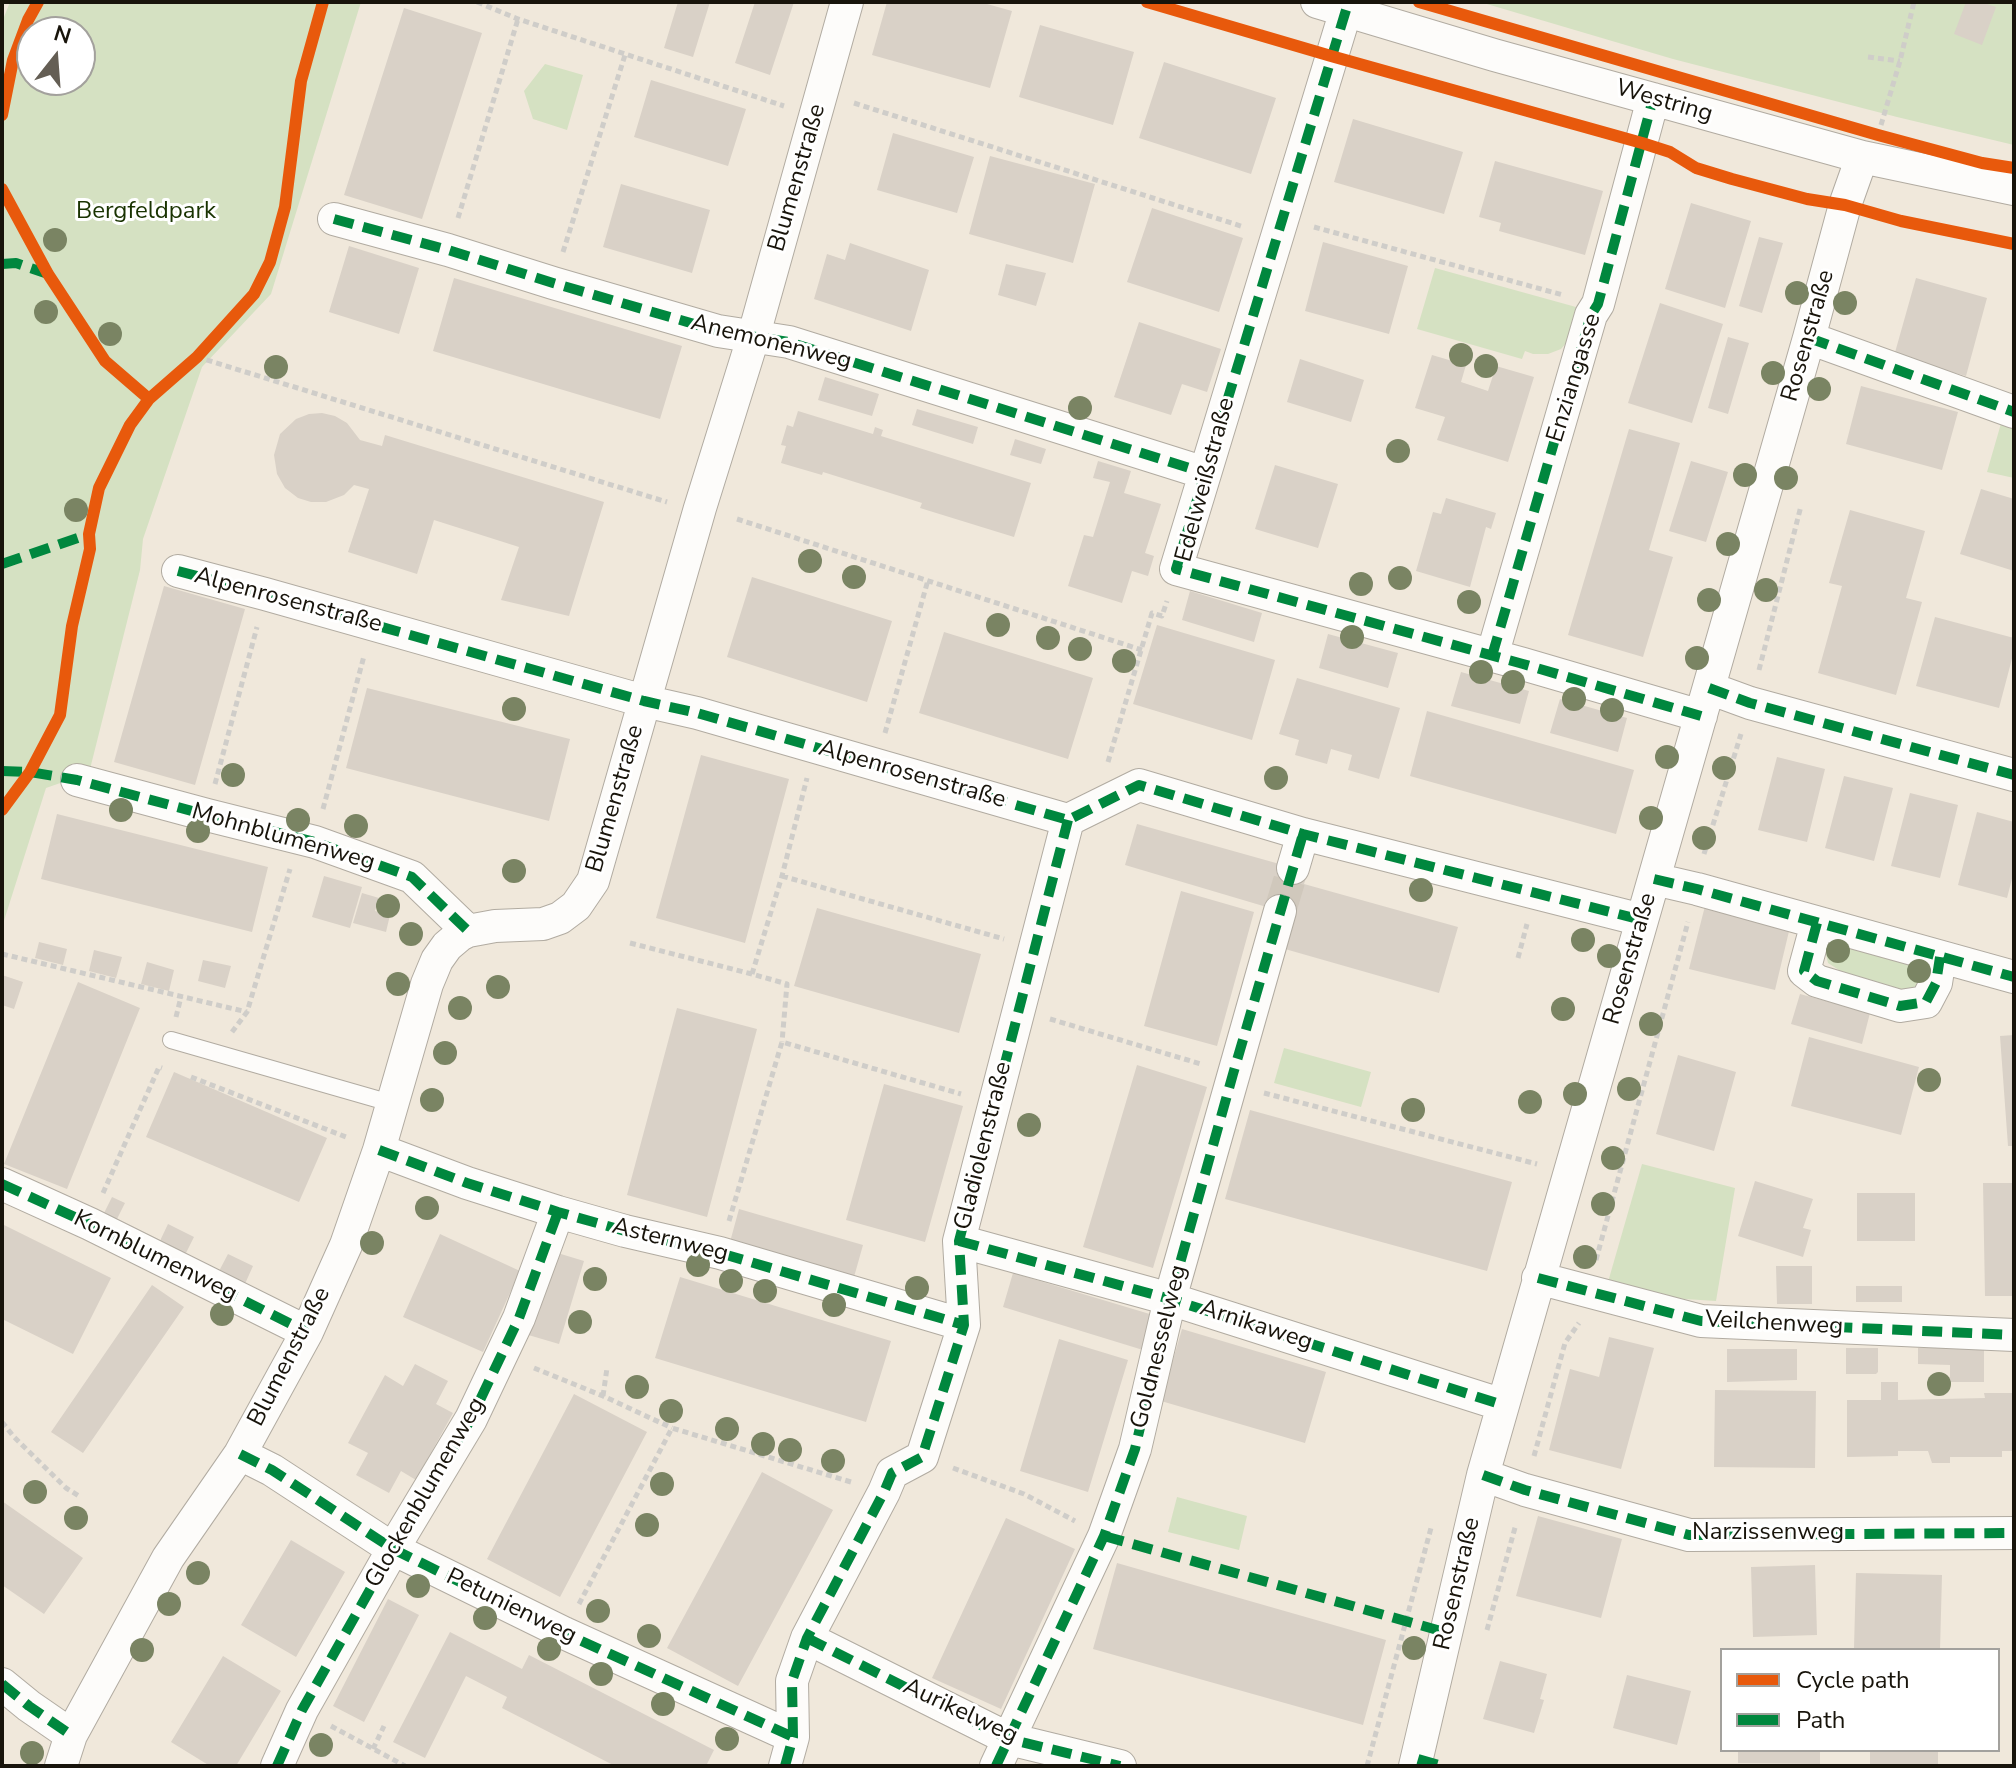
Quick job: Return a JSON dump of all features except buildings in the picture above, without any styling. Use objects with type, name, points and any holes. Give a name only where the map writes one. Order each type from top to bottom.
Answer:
[{"type":"street","name":"Blumenstraße","points":[[61,1766],[71,1735],[168,1558],[240,1454],[307,1332],[346,1245],[394,1104],[427,984],[437,960],[447,946],[468,931],[495,926],[543,924],[560,918],[576,906],[593,881],[753,338],[847,2]]},
{"type":"street","name":"Westring","points":[[1332,6],[1494,55],[1862,157],[2014,189]]},
{"type":"street","name":"Edelweißstraße","points":[[1332,6],[1279,227],[1176,569],[1492,656],[1705,702],[1750,703],[2014,775]]},
{"type":"street","name":"Enziangasse","points":[[1492,656],[1591,315],[1598,304],[1653,99]]},
{"type":"street","name":"Rosenstraße","points":[[1425,1764],[1483,1475],[1845,205],[1862,157]]},
{"type":"street","name":"Anemonenweg","points":[[334,219],[718,331],[789,342],[1205,473]]},
{"type":"street","points":[[1809,338],[2014,412]]},
{"type":"street","name":"Alpenrosenstraße","points":[[178,571],[876,765],[1081,814]]},
{"type":"street","name":"Mohnblumenweg","points":[[77,780],[307,840],[412,877],[468,931]]},
{"type":"street","points":[[1081,814],[1139,785],[1303,834],[1642,920]]},
{"type":"street","name":"Gladiolenstraße","points":[[922,1457],[964,1325],[959,1241],[1034,947],[1081,814]]},
{"type":"street","points":[[1293,868],[1303,834]]},
{"type":"street","points":[[1654,879],[2014,977]]},
{"type":"street","name":"Goldnesselweg","points":[[1003,1753],[1104,1536],[1135,1449],[1170,1299],[1280,911]]},
{"type":"street","points":[[1817,923],[1804,971],[1817,981],[1900,1006],[1926,1002],[1936,983],[1940,957]]},
{"type":"street","name":"Asternweg","points":[[379,1150],[558,1212],[720,1253],[964,1325]]},
{"type":"street","name":"Kornblumenweg","points":[[2,1184],[90,1224],[307,1332]]},
{"type":"street","name":"Glockenblumenweg","points":[[277,1766],[302,1710],[471,1419],[519,1318],[558,1212]]},
{"type":"street","name":"Arnikaweg","points":[[959,1241],[1170,1299],[1503,1405]]},
{"type":"street","name":"Veilchenweg","points":[[1538,1278],[1701,1321],[2014,1335]]},
{"type":"street","name":"Petunienweg","points":[[240,1454],[272,1470],[393,1549],[564,1633],[789,1751]]},
{"type":"street","points":[[789,1751],[792,1681],[807,1638],[892,1473],[922,1457]]},
{"type":"street","name":"Narzissenweg","points":[[1483,1475],[1525,1490],[1689,1535],[2014,1533]]},
{"type":"street","name":"Aurikelweg","points":[[807,1638],[1003,1753],[1120,1766]]},
{"type":"street","points":[[2,1684],[71,1735]]},
{"type":"lane","points":[[171,1040],[394,1104]]},
{"type":"path","points":[[477,2],[625,55],[1279,227],[1598,304]]},
{"type":"path","points":[[1862,157],[1878,135],[1914,2]]},
{"type":"path","points":[[448,250],[518,19]]},
{"type":"path","points":[[553,283],[625,55]]},
{"type":"path","points":[[1868,57],[1900,61]]},
{"type":"path","points":[[197,357],[668,502]]},
{"type":"path","points":[[1483,1643],[1565,1343],[1584,1315],[1587,1291],[1697,889],[1699,871],[1750,703],[1802,503]]},
{"type":"path","points":[[737,519],[1142,650]]},
{"type":"path","points":[[1081,814],[1142,650],[1152,613],[1162,616],[1176,569]]},
{"type":"path","points":[[876,765],[928,580]]},
{"type":"path","points":[[207,815],[265,594]]},
{"type":"path","points":[[197,1079],[247,1012],[307,840],[372,624]]},
{"type":"path","points":[[752,974],[782,876],[815,747]]},
{"type":"path","points":[[782,876],[1034,947]]},
{"type":"path","points":[[630,943],[787,984],[782,1042],[720,1253]]},
{"type":"path","points":[[2,954],[247,1012]]},
{"type":"path","points":[[1018,1009],[1232,1079],[1569,1172]]},
{"type":"path","points":[[782,1042],[995,1104]]},
{"type":"path","points":[[90,1224],[159,1067],[172,1071]]},
{"type":"path","points":[[184,1075],[379,1150]]},
{"type":"path","points":[[502,1355],[672,1428],[884,1492]]},
{"type":"path","points":[[603,1396],[607,1368]]},
{"type":"path","points":[[2,1422],[66,1488],[79,1496]]},
{"type":"path","points":[[564,1633],[672,1428]]},
{"type":"path","points":[[922,1457],[1024,1494],[1104,1536]]},
{"type":"path","points":[[302,1710],[405,1766]]},
{"type":"path","points":[[373,1749],[384,1726]]},
{"type":"green space","name":"Bergfeldpark","points":[[10,2],[361,2],[271,294],[202,367],[143,539],[140,570],[89,773],[46,788],[2,927],[2,22]]},
{"type":"green space","points":[[1480,2],[2014,2],[2014,145],[1673,59]]},
{"type":"green space","points":[[545,64],[583,75],[567,130],[533,119],[524,91]]},
{"type":"green space","points":[[1435,268],[1576,307],[1567,342],[1561,349],[1548,354],[1525,351],[1522,359],[1417,329]]},
{"type":"green space","points":[[2002,420],[2014,424],[2014,478],[1987,472]]},
{"type":"green space","points":[[1830,937],[1927,958],[1917,995],[1842,972],[1828,963],[1825,951]]},
{"type":"green space","points":[[1284,1048],[1371,1072],[1361,1107],[1274,1083]]},
{"type":"green space","points":[[1642,1164],[1735,1188],[1716,1301],[1669,1298],[1608,1282]]},
{"type":"green space","points":[[1177,1497],[1247,1516],[1239,1550],[1168,1532]]},
{"type":"tunnel","points":[[1280,911],[1293,868]]},
{"type":"marked path","points":[[1346,10],[1176,569],[1701,716]]},
{"type":"marked path","points":[[1492,656],[1591,315],[1598,304],[1653,99]]},
{"type":"marked path","points":[[334,219],[718,331],[789,342],[1205,473]]},
{"type":"marked path","points":[[2,264],[16,263],[48,274]]},
{"type":"marked path","points":[[1809,338],[2014,412]]},
{"type":"marked path","points":[[2,564],[89,534]]},
{"type":"marked path","points":[[178,571],[644,701],[697,713],[1068,820],[1139,785],[1303,834],[1642,920]]},
{"type":"marked path","points":[[1709,688],[1750,703],[2014,775]]},
{"type":"marked path","points":[[2,771],[77,780],[315,842],[412,877],[468,931]]},
{"type":"marked path","points":[[785,1766],[793,1737],[792,1681],[807,1638],[892,1473],[922,1457],[964,1325],[959,1241],[1068,820]]},
{"type":"marked path","points":[[996,1766],[1104,1536],[1135,1449],[1170,1299],[1303,834]]},
{"type":"marked path","points":[[1654,879],[2014,977]]},
{"type":"marked path","points":[[1817,923],[1804,971],[1817,981],[1900,1006],[1926,1002],[1936,983],[1940,957]]},
{"type":"marked path","points":[[379,1150],[558,1212],[720,1253],[964,1325]]},
{"type":"marked path","points":[[2,1184],[90,1224],[307,1332]]},
{"type":"marked path","points":[[277,1766],[302,1710],[471,1419],[519,1318],[558,1212]]},
{"type":"marked path","points":[[959,1241],[1170,1299],[1503,1405]]},
{"type":"marked path","points":[[1538,1278],[1701,1321],[2014,1335]]},
{"type":"marked path","points":[[240,1454],[272,1470],[393,1549],[564,1633],[793,1737]]},
{"type":"marked path","points":[[1483,1475],[1525,1490],[1689,1535],[2014,1533]]},
{"type":"marked path","points":[[1104,1536],[1448,1633]]},
{"type":"marked path","points":[[807,1638],[1009,1739],[1120,1766]]},
{"type":"marked path","points":[[2,1684],[71,1735]]},
{"type":"marked path","points":[[1418,1759],[1442,1766]]},
{"type":"cycle path","points":[[2,115],[13,60],[38,2]]},
{"type":"cycle path","points":[[2,810],[30,772],[60,715],[72,626],[90,549],[89,534],[99,488],[130,425],[149,399],[197,357],[254,294],[270,262],[285,207],[301,81],[323,2]]},
{"type":"cycle path","points":[[1147,2],[1642,143],[1670,152],[1696,168],[1732,179],[1901,221],[2014,244]]},
{"type":"cycle path","points":[[1419,2],[1878,135],[1982,163],[2014,168]]},
{"type":"cycle path","points":[[2,189],[48,274],[105,361],[149,399]]}]
